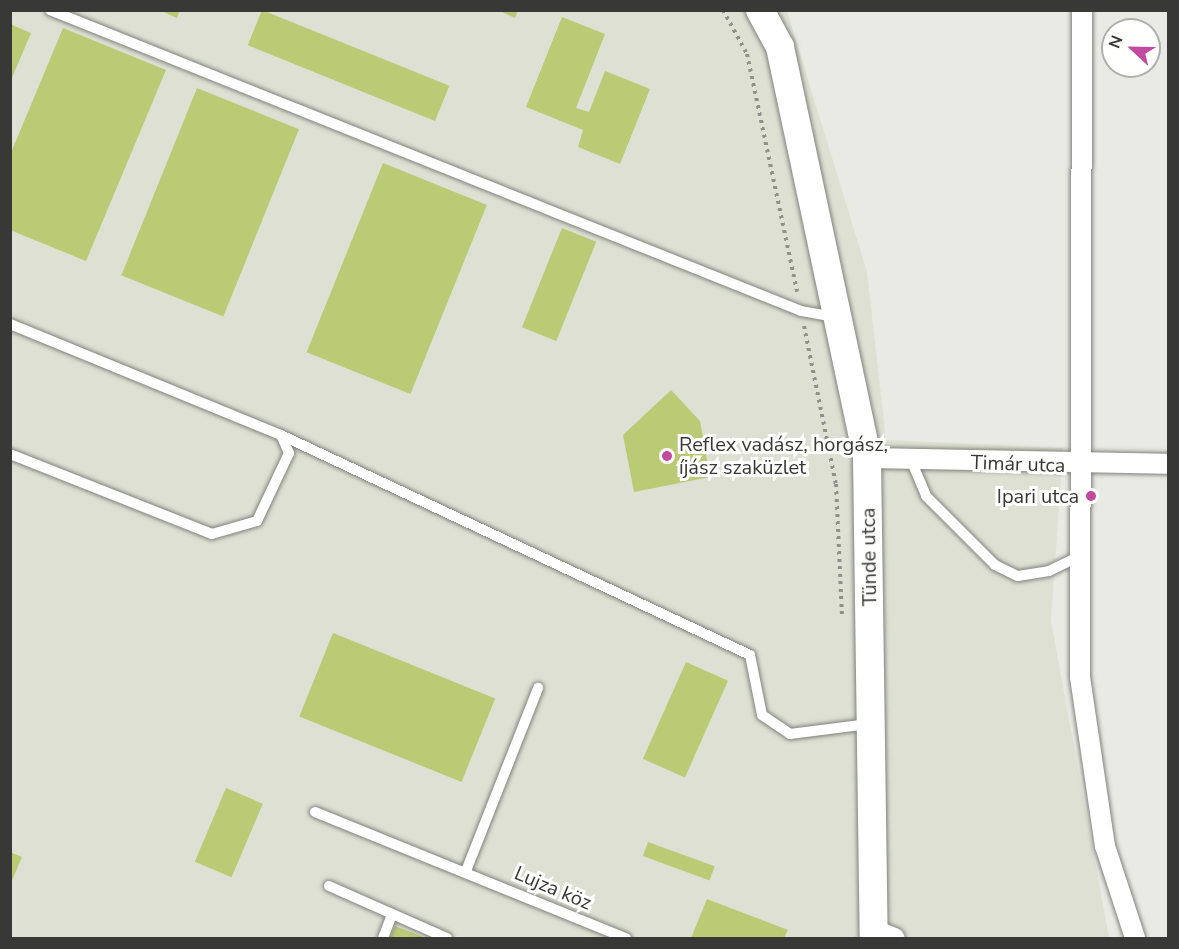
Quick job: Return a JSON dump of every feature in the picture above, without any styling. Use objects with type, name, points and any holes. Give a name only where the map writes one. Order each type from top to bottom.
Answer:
[{"type":"street","name":"Tünde utca","points":[[760,10],[780,47],[867,458],[871,724],[881,936]]},
{"type":"street","points":[[1082,10],[1078,557],[1083,699],[1105,846],[1135,939]]},
{"type":"street","name":"Timár utca","points":[[867,458],[1080,466],[1168,464]]},
{"type":"lane","points":[[50,10],[801,311],[837,318]]},
{"type":"lane","points":[[10,324],[281,435],[750,655],[762,715],[790,734],[871,724]]},
{"type":"lane","points":[[10,454],[212,534],[257,521],[289,453],[281,435]]},
{"type":"lane","points":[[911,460],[926,496],[995,565],[1018,576],[1049,571],[1078,557]]},
{"type":"lane","points":[[466,871],[538,688]]},
{"type":"lane","name":"Lujza köz","points":[[315,812],[466,871],[626,939]]},
{"type":"lane","points":[[329,886],[447,939]]},
{"type":"lane","points":[[383,939],[392,915]]},
{"type":"path","points":[[723,10],[747,54],[836,484],[842,623]]},
{"type":"shaded area","points":[[10,11],[787,11],[867,272],[886,440],[1063,448],[1051,621],[1109,938],[11,938]]},
{"type":"building","points":[[159,10],[180,10],[177,18]]},
{"type":"building","points":[[262,10],[449,86],[435,121],[248,45]]},
{"type":"building","points":[[498,10],[518,10],[515,18]]},
{"type":"building","points":[[562,17],[605,34],[576,108],[589,112],[605,71],[650,89],[620,164],[578,147],[583,130],[526,107]]},
{"type":"building","points":[[10,24],[31,33],[11,80],[10,80]]},
{"type":"building","points":[[63,28],[166,70],[86,261],[10,230],[10,155]]},
{"type":"building","points":[[197,88],[299,129],[223,316],[121,275]]},
{"type":"building","points":[[383,163],[487,205],[410,394],[307,352]]},
{"type":"building","points":[[562,228],[596,242],[556,341],[522,327]]},
{"type":"building","name":"Reflex vadász, horgász, íjász szaküzlet","points":[[671,390],[700,421],[710,477],[634,492],[623,435]]},
{"type":"building","points":[[333,633],[495,699],[462,782],[299,716]]},
{"type":"building","points":[[686,662],[728,681],[685,778],[643,759]]},
{"type":"building","points":[[226,788],[263,804],[232,877],[195,862]]},
{"type":"building","points":[[648,842],[715,866],[710,880],[643,856]]},
{"type":"building","points":[[10,852],[22,857],[10,885]]},
{"type":"building","points":[[707,899],[788,930],[784,938],[691,938]]},
{"type":"building","points":[[395,926],[426,938],[390,938]]},
{"type":"place","name":"Reflex vadász, horgász, íjász szaküzlet","points":[[667,456]]},
{"type":"place","name":"Ipari utca","points":[[1091,496]]}]
